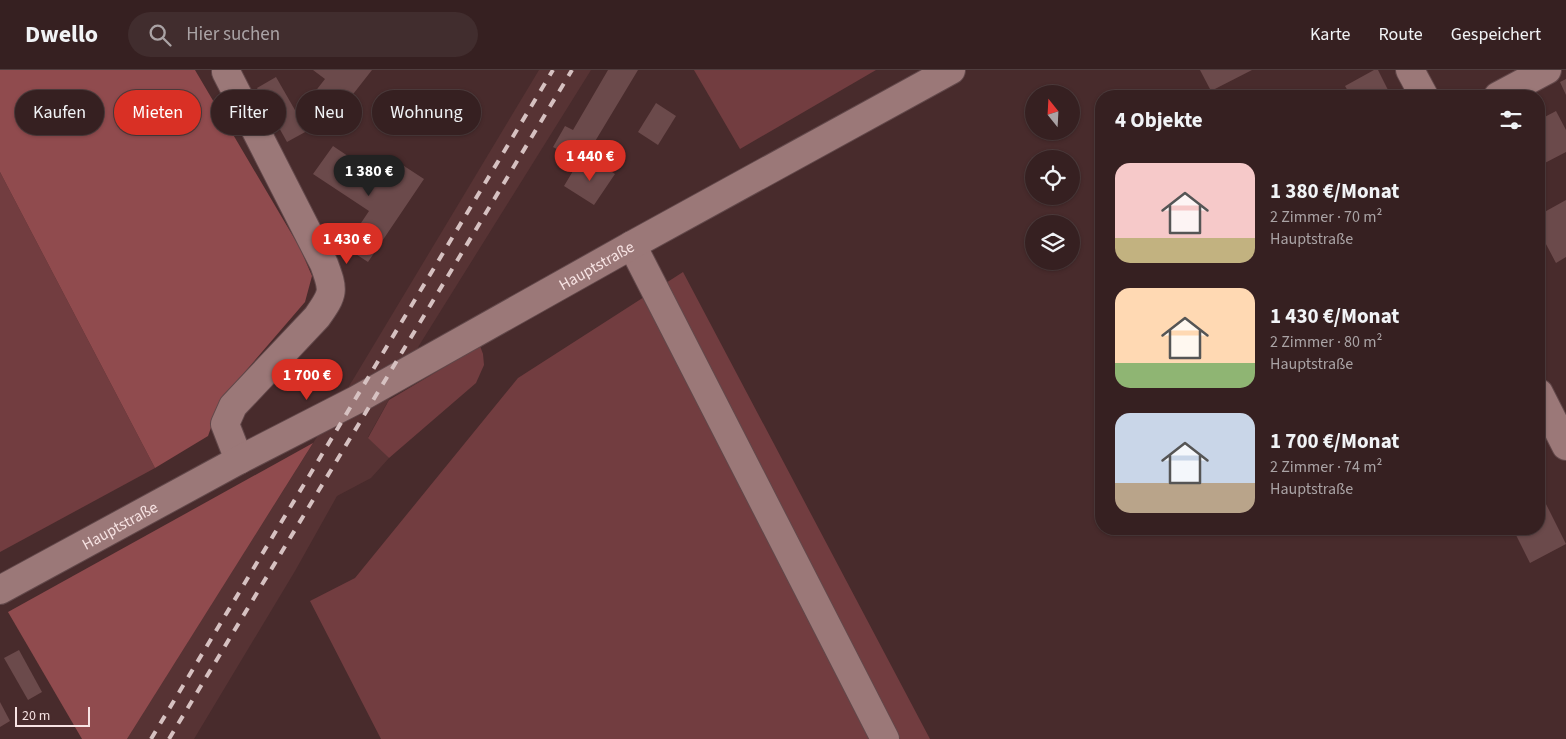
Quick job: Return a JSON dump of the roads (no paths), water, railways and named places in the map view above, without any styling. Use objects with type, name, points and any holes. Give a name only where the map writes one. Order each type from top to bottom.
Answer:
[{"type":"street","name":"Hauptstraße","points":[[0,590],[239,460],[356,400],[632,245],[951,70]]},
{"type":"street","points":[[1410,70],[1421,90]]},
{"type":"street","points":[[1509,90],[1547,70]]},
{"type":"street","points":[[226,72],[324,264],[332,286],[328,301],[317,317],[233,406],[226,424],[239,460]]},
{"type":"street","points":[[632,245],[885,739]]},
{"type":"street","points":[[1545,405],[1566,446]]},
{"type":"railway","points":[[151,739],[553,70]]},
{"type":"railway","points":[[169,739],[572,70]]}]
